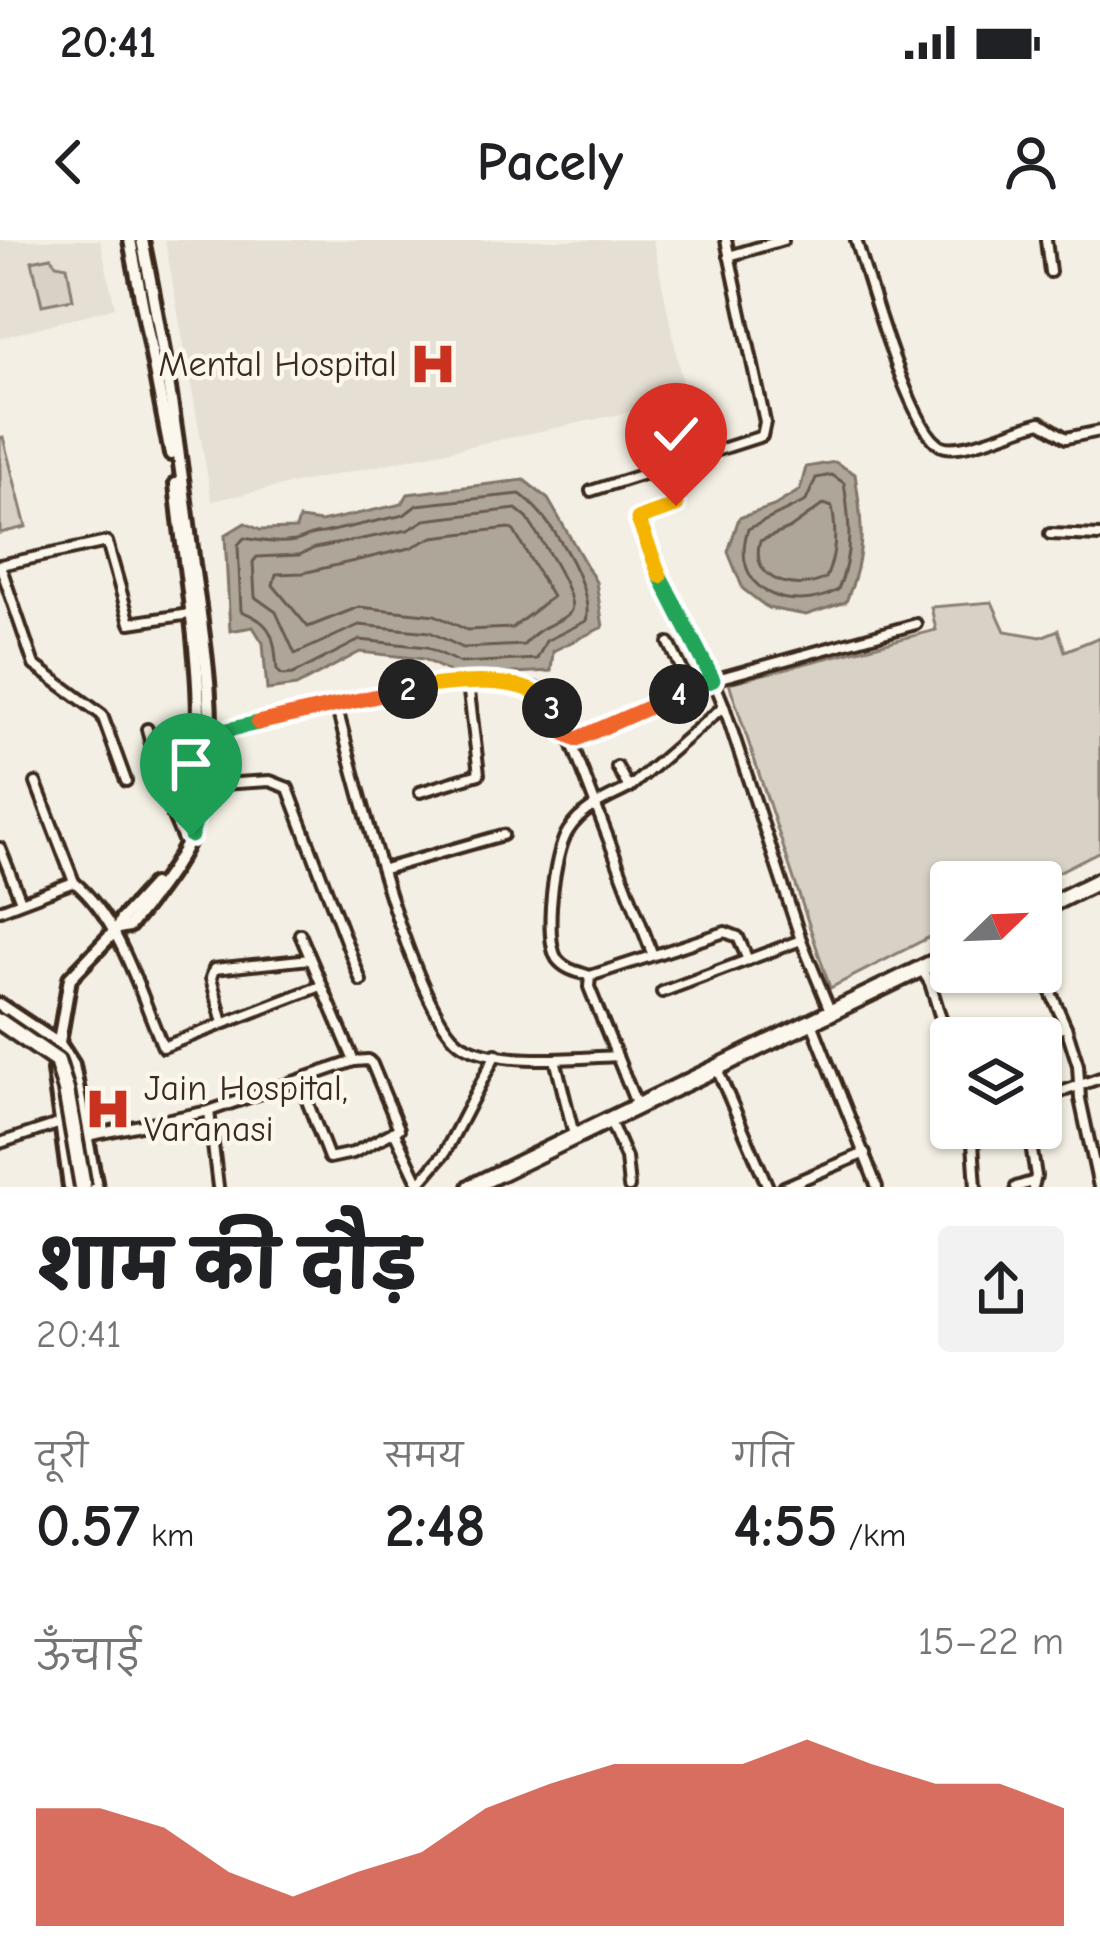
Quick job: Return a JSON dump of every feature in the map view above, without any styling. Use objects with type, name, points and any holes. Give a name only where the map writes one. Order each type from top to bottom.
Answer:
[{"type":"highway","points":[[1062,899],[1100,880]]},
{"type":"highway","points":[[471,1187],[930,964]]},
{"type":"highway","points":[[0,1025],[57,1061],[83,1187]]},
{"type":"street","points":[[70,1187],[54,1071],[70,978],[116,931],[172,861],[192,812],[202,732],[195,613],[130,240]]},
{"type":"street","points":[[116,931],[129,926],[183,856],[206,785],[210,734],[154,298],[142,240]]},
{"type":"street","points":[[591,491],[755,440],[766,430],[725,240]]},
{"type":"street","points":[[729,256],[752,244],[783,240]]},
{"type":"street","points":[[856,240],[909,397],[935,441],[948,448],[966,445],[1041,422],[1066,438],[1100,431]]},
{"type":"street","points":[[1046,240],[1050,272]]},
{"type":"street","points":[[666,468],[676,506],[638,519],[669,598],[724,706],[801,940],[832,1014]]},
{"type":"street","points":[[1050,535],[1100,536]]},
{"type":"street","points":[[126,781],[102,715],[34,665],[0,565],[107,542],[130,623],[195,613]]},
{"type":"street","points":[[570,738],[591,734],[713,680],[916,624]]},
{"type":"street","points":[[669,643],[692,688]]},
{"type":"street","points":[[210,734],[382,693],[468,684],[535,688],[550,703],[570,738],[652,953]]},
{"type":"street","points":[[420,792],[479,774],[468,684]]},
{"type":"street","points":[[336,705],[383,869],[436,1015],[448,1034],[465,1047],[496,1054],[555,1059],[617,1056]]},
{"type":"street","points":[[724,706],[628,788],[594,805],[564,836],[552,900],[552,946],[565,968],[590,976],[725,932],[738,937],[748,960]]},
{"type":"street","points":[[147,729],[164,795],[183,840]]},
{"type":"street","points":[[617,767],[628,788]]},
{"type":"street","points":[[206,785],[271,781],[288,788],[361,981]]},
{"type":"street","points":[[36,783],[74,882],[95,900],[116,931],[164,1047],[321,986]]},
{"type":"street","points":[[383,869],[503,835]]},
{"type":"street","points":[[0,850],[21,901]]},
{"type":"street","points":[[0,910],[74,882]]},
{"type":"street","points":[[300,934],[354,1061]]},
{"type":"street","points":[[662,992],[801,940]]},
{"type":"street","points":[[223,1023],[211,978],[214,969],[310,959]]},
{"type":"street","points":[[921,969],[940,1017]]},
{"type":"street","points":[[590,976],[589,987],[637,1108]]},
{"type":"street","points":[[1051,993],[1066,1027],[1099,1187]]},
{"type":"street","points":[[0,1004],[60,1045],[74,1065],[97,1187]]},
{"type":"street","points":[[812,1023],[877,1187]]},
{"type":"street","points":[[0,1025],[44,1056],[54,1071]]},
{"type":"street","points":[[1062,1028],[1066,1027]]},
{"type":"street","points":[[394,1132],[417,1185],[444,1154],[496,1054]]},
{"type":"street","points":[[555,1059],[575,1139]]},
{"type":"street","points":[[87,1136],[209,1111],[354,1061],[368,1060],[399,1129],[352,1153],[328,1158],[299,1080]]},
{"type":"street","points":[[717,1067],[768,1187]]},
{"type":"street","points":[[1062,1092],[1100,1078]]},
{"type":"street","points":[[209,1111],[218,1187]]},
{"type":"street","points":[[0,1143],[85,1121]]},
{"type":"street","points":[[610,1121],[626,1158],[629,1187]]},
{"type":"street","points":[[973,1149],[976,1187]]},
{"type":"street","points":[[1016,1187],[1032,1185],[1036,1176],[1031,1149]]},
{"type":"street","points":[[784,1187],[865,1153]]},
{"type":"shaded area","points":[[0,240],[100,240],[115,307],[0,338]]},
{"type":"shaded area","name":"Mental Hospital","points":[[165,240],[653,240],[686,400],[212,501]]},
{"type":"shaded area","points":[[51,257],[56,264],[67,266],[73,299],[42,305],[32,261]]},
{"type":"shaded area","points":[[0,438],[26,527],[0,533]]},
{"type":"shaded area","points":[[992,602],[1005,631],[1041,637],[1058,630],[1065,651],[1100,637],[1100,851],[1062,870],[1062,861],[930,861],[930,937],[830,988],[729,683],[936,630],[931,607]]},
{"type":"water","points":[[835,462],[855,474],[860,509],[860,554],[846,602],[806,615],[768,608],[743,589],[728,552],[739,518],[774,506],[800,490],[806,467]]},
{"type":"water","points":[[524,480],[548,499],[596,582],[603,627],[553,651],[551,671],[457,676],[424,659],[360,652],[296,686],[267,690],[263,643],[253,627],[230,631],[225,535],[245,523],[260,530],[296,529],[299,519],[321,522],[402,504],[408,494]]},
{"type":"place","name":"Mental Hospital","points":[[433,364]]},
{"type":"place","name":"Jain Hospital, Varanasi","points":[[108,1109]]},
{"type":"route","points":[[191,836],[206,785],[210,734],[382,693],[468,684],[535,688],[550,703],[564,733],[577,739],[713,680],[662,582],[638,519],[676,506]]}]
